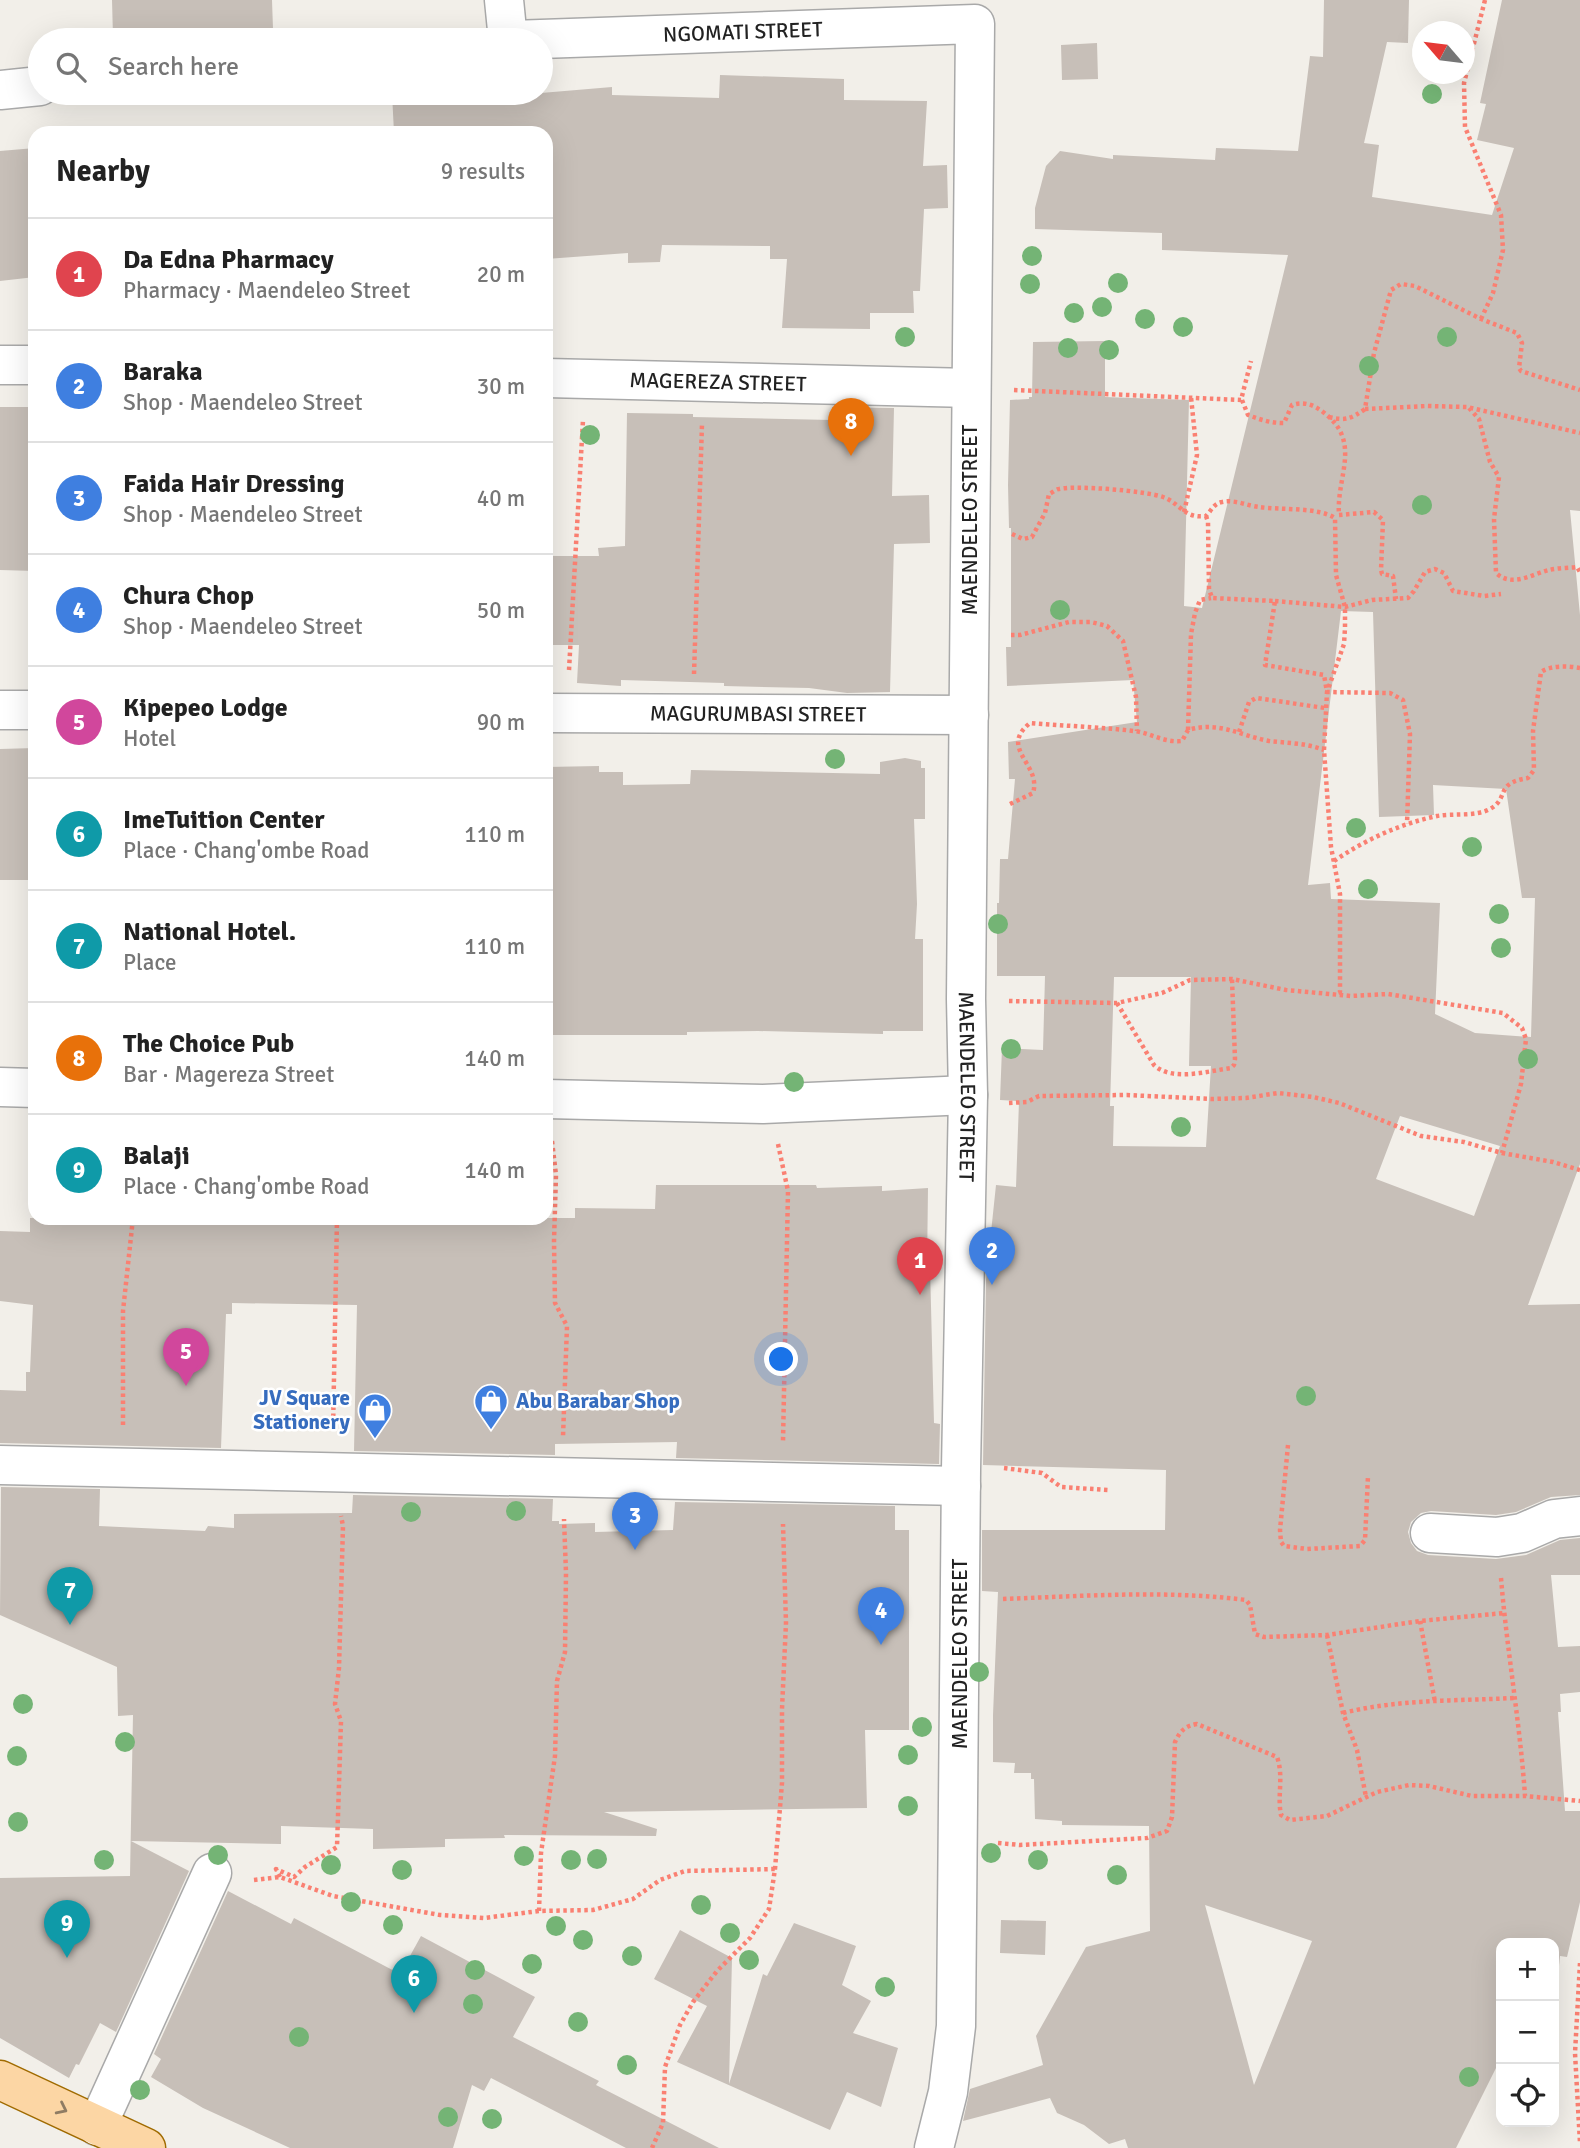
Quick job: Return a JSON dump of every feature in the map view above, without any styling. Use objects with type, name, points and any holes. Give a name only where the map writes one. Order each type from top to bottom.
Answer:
[{"type":"main road","points":[[0,2080],[146,2148]]},
{"type":"street","points":[[504,0],[508,28]]},
{"type":"street","name":"NGOMATI STREET","points":[[553,39],[975,24]]},
{"type":"street","name":"MAENDELEO STREET","points":[[934,2148],[948,2092],[956,2026],[968,1096],[966,999],[975,24]]},
{"type":"street","points":[[0,90],[28,87]]},
{"type":"street","points":[[0,365],[28,365]]},
{"type":"street","name":"MAGEREZA STREET","points":[[553,378],[971,388]]},
{"type":"street","points":[[0,710],[28,710]]},
{"type":"street","name":"MAGURUMBASI STREET","points":[[557,713],[969,715]]},
{"type":"street","points":[[0,1087],[28,1088]]},
{"type":"street","points":[[553,1100],[763,1104],[968,1096]]},
{"type":"street","points":[[0,1465],[781,1482],[961,1478]]},
{"type":"street","points":[[1430,1533],[1497,1537],[1522,1533],[1553,1519],[1580,1516]]},
{"type":"street","points":[[97,2126],[212,1873]]},
{"type":"path","points":[[1481,319],[1493,293],[1503,250],[1501,215],[1465,127],[1464,83],[1485,0]]},
{"type":"path","points":[[1365,409],[1374,353],[1391,290],[1401,284],[1415,286],[1481,319],[1517,333],[1522,342],[1519,368],[1521,371],[1580,390]]},
{"type":"path","points":[[1251,361],[1241,400],[1248,415],[1265,422],[1284,423],[1292,405],[1303,402],[1320,409],[1342,432],[1345,442],[1339,515]]},
{"type":"path","points":[[557,713],[585,379]]},
{"type":"path","points":[[692,713],[704,382]]},
{"type":"path","points":[[971,388],[1241,400]]},
{"type":"path","points":[[1184,512],[1196,455],[1191,397]]},
{"type":"path","points":[[1329,416],[1351,419],[1365,409],[1427,406],[1469,408],[1580,433]]},
{"type":"path","points":[[1469,408],[1479,419],[1490,462],[1499,477],[1494,519],[1496,573],[1503,578],[1515,580],[1550,570],[1577,567],[1580,572]]},
{"type":"path","points":[[970,518],[1023,539],[1032,537],[1045,513],[1049,494],[1057,489],[1110,488],[1166,497],[1184,512],[1197,517],[1206,516],[1216,504],[1223,501],[1331,516],[1374,512],[1383,520],[1381,570],[1382,573],[1393,576],[1396,599]]},
{"type":"path","points":[[1206,516],[1209,589],[1212,598]]},
{"type":"path","points":[[1331,516],[1336,524],[1336,575],[1345,607],[1344,644],[1327,692],[1324,750],[1341,918],[1340,992],[1337,993]]},
{"type":"path","points":[[968,807],[1008,805],[1033,793],[1036,786],[1033,774],[1019,751],[1018,741],[1018,735],[1030,723],[1137,732],[1157,739],[1182,741],[1188,730],[1192,622],[1200,600],[1212,598],[1275,601],[1345,607],[1372,600],[1408,598],[1429,569],[1441,570],[1450,588],[1458,593],[1484,596],[1501,594]]},
{"type":"path","points":[[1275,601],[1264,663],[1324,675],[1327,692]]},
{"type":"path","points":[[969,634],[1020,635],[1069,622],[1091,622],[1107,626],[1123,641],[1136,697],[1137,732]]},
{"type":"path","points":[[1334,861],[1358,845],[1407,824],[1439,816],[1488,810],[1497,804],[1506,785],[1528,778],[1534,770],[1533,731],[1541,672],[1558,667],[1580,668]]},
{"type":"path","points":[[1327,692],[1390,693],[1403,700],[1410,734],[1407,824]]},
{"type":"path","points":[[1239,732],[1249,702],[1256,698],[1325,708]]},
{"type":"path","points":[[1188,730],[1210,726],[1265,740],[1324,750]]},
{"type":"path","points":[[966,999],[1117,1003],[1162,993],[1190,981],[1232,979],[1320,994],[1388,994],[1503,1013],[1522,1027],[1527,1039],[1521,1084],[1502,1153]]},
{"type":"path","points":[[1117,1003],[1154,1065],[1161,1072],[1173,1074],[1231,1068],[1235,1059],[1232,979]]},
{"type":"path","points":[[968,1096],[987,1104],[1027,1102],[1039,1096],[1127,1094],[1212,1099],[1278,1093],[1313,1097],[1339,1103],[1421,1136],[1464,1142],[1580,1170]]},
{"type":"path","points":[[652,2148],[663,2123],[665,2067],[680,2025],[718,1971],[750,1938],[768,1909],[775,1869],[782,1783],[786,1623],[781,1482],[786,1375],[788,1191],[773,1124],[763,1104]]},
{"type":"path","points":[[539,1911],[541,1853],[555,1756],[557,1681],[565,1652],[566,1573],[562,1477],[567,1326],[555,1303],[556,1175],[553,1153]]},
{"type":"path","points":[[123,1468],[123,1311],[132,1225]]},
{"type":"path","points":[[280,1877],[276,1869],[295,1877],[305,1867],[337,1847],[341,1721],[335,1703],[339,1668],[343,1526],[333,1472],[337,1225]]},
{"type":"path","points":[[1288,1445],[1280,1530],[1284,1546],[1339,1549],[1360,1546],[1365,1540],[1368,1476]]},
{"type":"path","points":[[961,1478],[983,1467],[1035,1471],[1061,1487],[1108,1490]]},
{"type":"path","points":[[1497,1537],[1525,1797]]},
{"type":"path","points":[[960,1600],[1178,1593],[1231,1597],[1246,1600],[1250,1605],[1256,1636],[1327,1634],[1420,1621],[1504,1614]]},
{"type":"path","points":[[1420,1621],[1435,1702]]},
{"type":"path","points":[[1327,1634],[1343,1713],[1357,1750],[1366,1797]]},
{"type":"path","points":[[1343,1713],[1382,1704],[1514,1698]]},
{"type":"path","points":[[958,1841],[1020,1845],[1147,1838],[1167,1831],[1172,1817],[1175,1742],[1180,1732],[1189,1725],[1197,1724],[1277,1757],[1280,1772],[1279,1805],[1284,1818],[1327,1816],[1389,1788],[1409,1785],[1429,1786],[1472,1796],[1580,1801]]},
{"type":"path","points":[[212,1873],[241,1881],[280,1877],[333,1896],[440,1914],[484,1918],[539,1911],[593,1910],[633,1899],[660,1880],[685,1871],[775,1869]]},
{"type":"path","points":[[1580,1963],[1575,2053],[1580,2143]]},
{"type":"building","points":[[112,0],[272,0],[273,28],[113,28]]},
{"type":"building","points":[[1324,0],[1409,0],[1408,43],[1387,42],[1364,143],[1379,145],[1372,197],[1492,215],[1514,148],[1477,140],[1486,104],[1480,103],[1502,0],[1580,0],[1580,511],[1570,510],[1580,615],[1580,1164],[1528,1305],[1580,1304],[1580,1495],[1551,1497],[1516,1512],[1496,1515],[1431,1511],[1421,1513],[1411,1522],[1408,1532],[1417,1551],[1428,1555],[1496,1559],[1526,1555],[1560,1540],[1580,1538],[1580,1575],[1551,1575],[1558,1647],[1580,1646],[1580,1692],[1560,1694],[1561,1712],[1558,1712],[1565,1811],[1580,1811],[1580,1902],[1567,1957],[1560,1956],[1559,1966],[1559,1938],[1496,1938],[1496,2068],[1456,2148],[1128,2148],[1125,2139],[1109,2144],[1084,2125],[1057,2113],[1050,2098],[963,2121],[970,2089],[1043,2065],[1036,2036],[1086,1947],[1150,1931],[1149,1826],[1062,1825],[1062,1821],[1035,1819],[1034,1779],[1031,1779],[1031,1773],[1014,1773],[1015,1763],[993,1762],[998,1592],[982,1591],[982,1530],[1165,1530],[1166,1470],[983,1465],[986,1280],[996,1185],[1016,1187],[1019,1101],[1000,1100],[1002,1048],[1043,1050],[1045,976],[997,976],[1000,859],[1008,859],[1015,779],[1009,779],[1008,742],[1137,722],[1133,680],[1007,686],[1006,647],[1011,647],[1011,528],[1008,485],[1010,400],[1032,397],[1033,342],[1105,341],[1105,397],[1189,400],[1184,606],[1202,608],[1288,255],[1162,250],[1162,233],[1035,229],[1035,208],[1046,166],[1060,151],[1113,159],[1113,155],[1215,160],[1216,148],[1298,151],[1310,56],[1323,57]],"holes":[[[1341,611],[1373,612],[1379,817],[1434,815],[1433,785],[1506,789],[1522,898],[1535,898],[1531,1037],[1475,1033],[1435,1014],[1440,903],[1331,899],[1330,883],[1308,885]],[[1114,977],[1191,977],[1189,1066],[1211,1066],[1206,1147],[1113,1146],[1114,1106],[1110,1106]],[[1400,1116],[1500,1146],[1474,1216],[1376,1179]],[[1205,1905],[1312,1941],[1254,2085]]]},
{"type":"building","points":[[1097,43],[1098,79],[1062,80],[1061,45]]},
{"type":"building","points":[[720,75],[844,79],[844,100],[927,101],[923,166],[947,165],[948,208],[924,209],[920,291],[913,291],[914,313],[870,313],[870,329],[782,328],[787,259],[770,259],[770,246],[662,245],[660,262],[628,263],[628,253],[553,258],[553,126],[394,126],[393,105],[553,105],[553,92],[612,87],[612,95],[719,98]]},
{"type":"building","points":[[28,149],[28,278],[0,281],[0,151]]},
{"type":"building","points":[[0,407],[28,407],[28,571],[0,570]]},
{"type":"building","points":[[832,407],[894,408],[892,496],[929,495],[930,543],[894,544],[890,692],[847,693],[809,688],[724,686],[724,683],[621,680],[621,686],[577,683],[579,645],[553,645],[553,556],[599,556],[598,548],[625,546],[627,413],[832,420]]},
{"type":"building","points":[[28,748],[28,880],[0,880],[0,749]]},
{"type":"building","points":[[905,758],[921,761],[921,768],[925,768],[925,819],[914,819],[917,904],[915,939],[923,939],[923,1031],[883,1031],[883,1034],[758,1031],[687,1032],[687,1035],[553,1035],[553,767],[599,766],[599,772],[623,772],[623,785],[690,784],[691,770],[880,774],[880,762]]},
{"type":"building","points":[[656,1185],[816,1185],[817,1188],[882,1186],[882,1191],[928,1188],[927,1267],[930,1267],[934,1423],[940,1424],[939,1464],[676,1458],[677,1442],[555,1444],[555,1455],[354,1451],[357,1305],[232,1303],[232,1314],[226,1314],[221,1448],[0,1443],[0,1390],[26,1391],[26,1372],[30,1372],[33,1305],[0,1301],[0,1231],[30,1232],[30,1225],[553,1225],[553,1218],[575,1218],[575,1208],[655,1209]]},
{"type":"building","points":[[1,1487],[100,1489],[99,1526],[205,1531],[208,1526],[234,1528],[234,1514],[352,1513],[353,1495],[553,1499],[552,1521],[559,1521],[559,1524],[595,1523],[595,1532],[673,1530],[675,1502],[895,1506],[895,1530],[909,1530],[909,1730],[865,1730],[867,1808],[604,1812],[657,1829],[656,1836],[504,1835],[505,1838],[445,1839],[445,1847],[373,1849],[373,1829],[281,1826],[281,1844],[131,1841],[189,1871],[116,2032],[100,2023],[79,2065],[76,2064],[69,2078],[0,2038],[0,1878],[130,1876],[133,1715],[118,1716],[117,1667],[0,1615]]},
{"type":"building","points":[[228,1891],[291,1924],[294,1918],[400,1974],[421,1936],[535,1997],[513,2037],[599,2081],[596,2085],[719,2148],[626,2148],[491,2078],[484,2091],[472,2085],[453,2148],[290,2148],[203,2108],[151,2077],[161,2059],[154,2054]]},
{"type":"building","points":[[1001,1920],[1046,1921],[1045,1955],[1000,1953]]},
{"type":"building","points":[[794,1923],[856,1946],[842,1985],[871,2001],[853,2033],[898,2048],[881,2107],[847,2092],[830,2130],[677,2062],[707,2006],[654,1979],[680,1930],[732,1958],[729,2084],[763,1974],[767,1976]]},
{"type":"place","name":"The Choice Pub","points":[[851,456]]},
{"type":"place","name":"Baraka","points":[[992,1285]]},
{"type":"place","name":"Da Edna Pharmacy","points":[[920,1295]]},
{"type":"place","name":"Kipepeo Lodge","points":[[186,1386]]},
{"type":"place","name":"Abu Barabar Shop","points":[[491,1431]]},
{"type":"place","name":"JV Square Stationery","points":[[375,1440]]},
{"type":"place","name":"Faida Hair Dressing","points":[[635,1550]]},
{"type":"place","name":"National Hotel.","points":[[70,1625]]},
{"type":"place","name":"Chura Chop","points":[[881,1645]]},
{"type":"place","name":"Balaji","points":[[67,1958]]},
{"type":"place","name":"ImeTuition Center","points":[[414,2013]]}]
